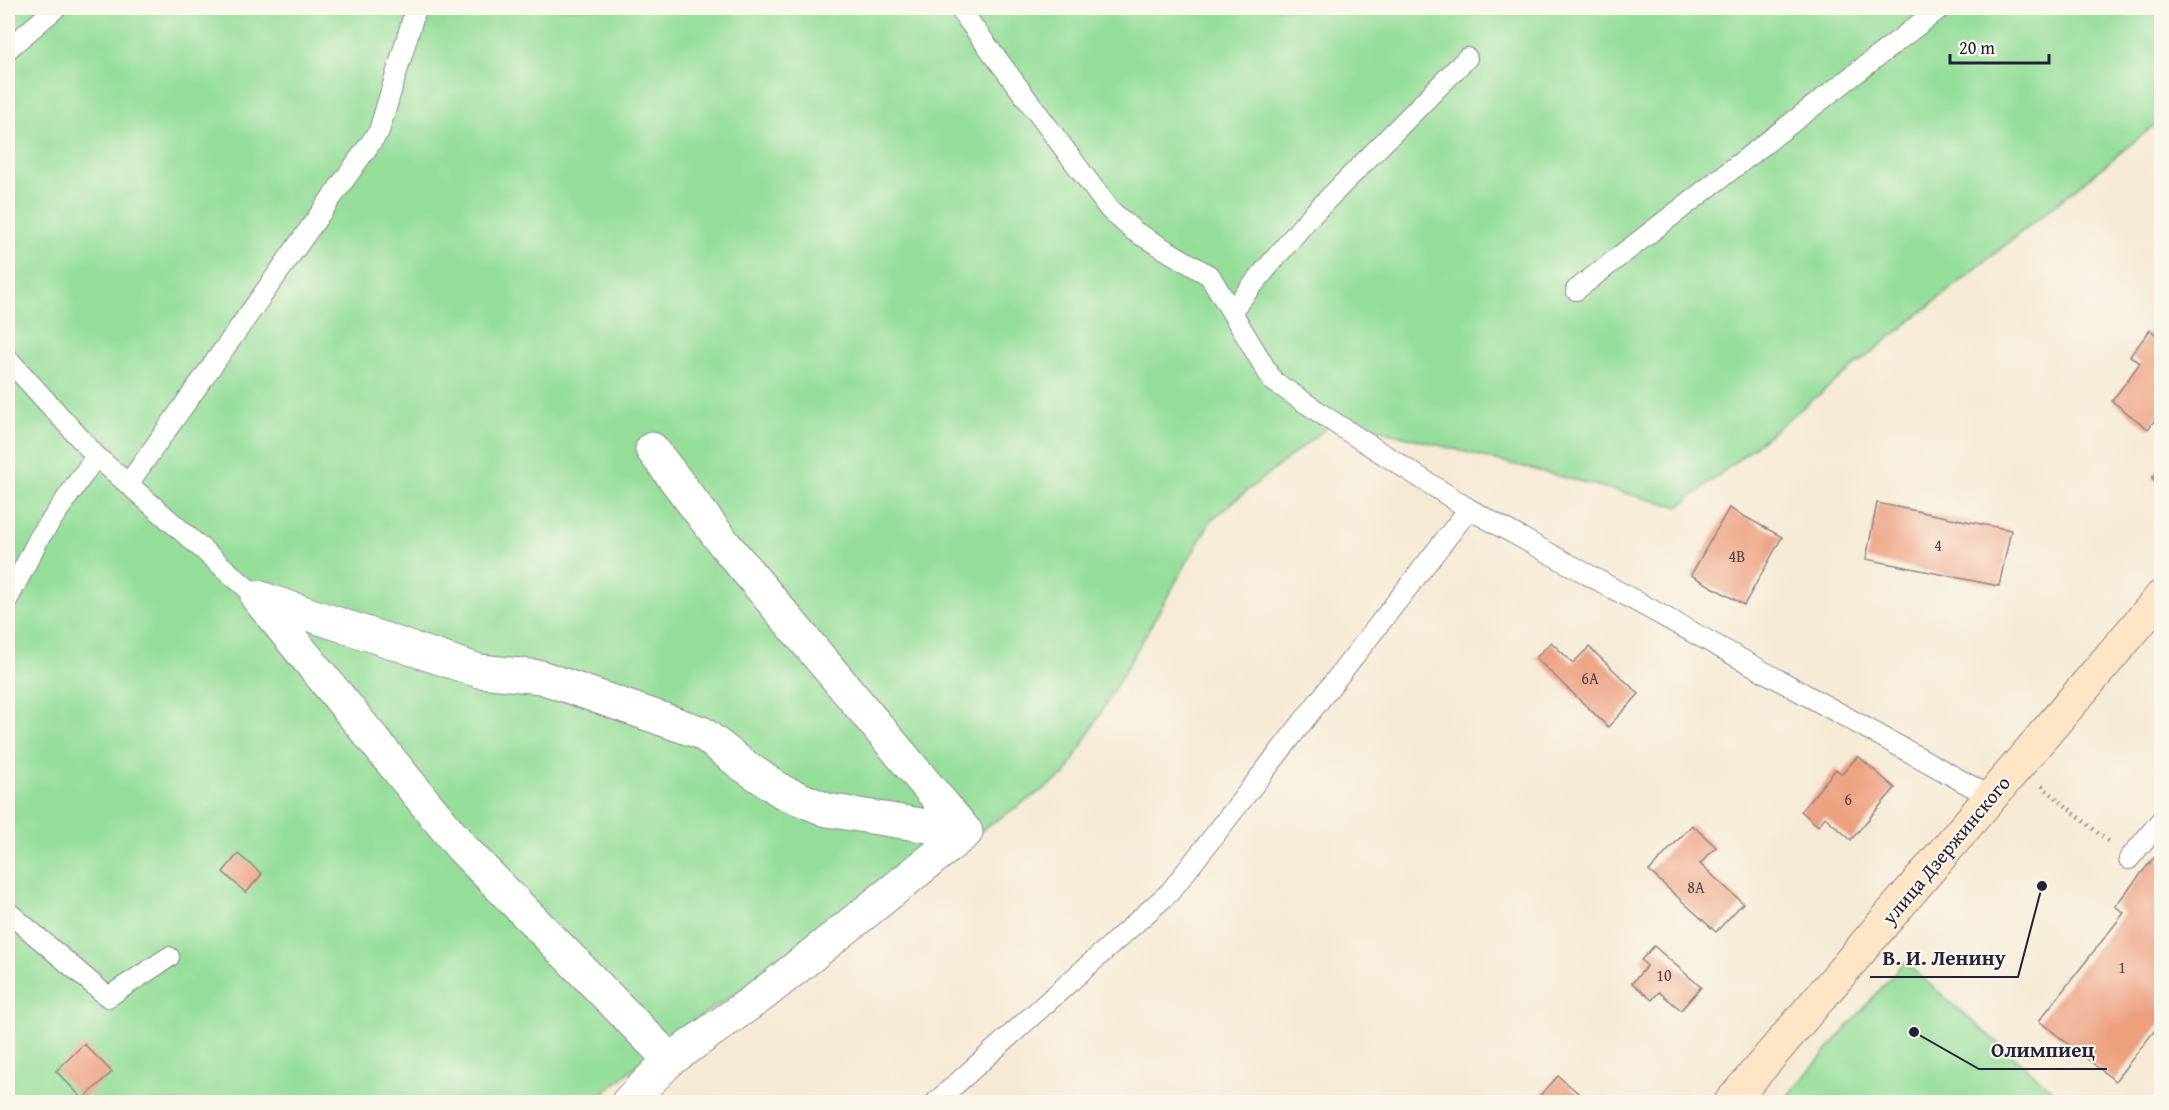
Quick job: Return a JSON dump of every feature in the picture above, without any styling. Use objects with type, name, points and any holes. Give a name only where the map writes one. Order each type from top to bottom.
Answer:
[{"type":"street","points":[[652,449],[726,546],[966,832]]},
{"type":"street","name":"улица Дзержинского","points":[[1731,1102],[2162,596]]},
{"type":"street","points":[[256,597],[479,671],[541,677],[702,734],[783,792],[827,810],[966,832]]},
{"type":"street","points":[[256,597],[462,848],[670,1060]]},
{"type":"street","points":[[628,1102],[670,1060],[762,995],[966,832]]},
{"type":"lane","points":[[8,49],[56,8]]},
{"type":"lane","points":[[128,484],[379,131],[416,8]]},
{"type":"lane","points":[[959,8],[1110,210],[1134,231],[1209,276],[1273,381],[1469,509],[1991,796]]},
{"type":"lane","points":[[1576,290],[1940,8]]},
{"type":"lane","points":[[1231,311],[1308,219],[1467,58]]},
{"type":"lane","points":[[8,359],[96,456],[256,597]]},
{"type":"lane","points":[[8,599],[39,538],[96,456]]},
{"type":"lane","points":[[936,1102],[1170,892],[1469,509]]},
{"type":"lane","points":[[2128,859],[2162,819]]},
{"type":"lane","points":[[8,912],[108,997],[169,957]]},
{"type":"path","points":[[2034,780],[2128,859]]},
{"type":"green space","points":[[8,8],[2161,8],[2161,120],[1679,507],[1337,419],[1212,519],[1065,775],[677,1032],[593,1102],[8,1102]]},
{"type":"green space","points":[[1904,962],[2066,1102],[1782,1102]]},
{"type":"building","points":[[2150,330],[2162,339],[2162,411],[2148,429],[2112,401],[2140,363],[2130,356]]},
{"type":"building","points":[[2162,466],[2162,486],[2152,478]]},
{"type":"building","points":[[1877,503],[2011,530],[1999,586],[1866,559]]},
{"type":"building","points":[[1729,508],[1782,537],[1744,605],[1691,575]]},
{"type":"building","points":[[1551,642],[1573,663],[1589,647],[1639,694],[1608,727],[1536,658]]},
{"type":"building","points":[[1858,756],[1895,788],[1851,840],[1825,817],[1818,826],[1801,811],[1836,769],[1842,774]]},
{"type":"building","points":[[1692,825],[1716,847],[1700,864],[1743,903],[1716,932],[1649,871]]},
{"type":"building","points":[[238,854],[262,874],[246,893],[223,872]]},
{"type":"building","points":[[2156,855],[2162,859],[2162,1021],[2115,1081],[2039,1021],[2124,913],[2115,906]]},
{"type":"building","points":[[1654,946],[1701,987],[1681,1010],[1659,992],[1652,1000],[1632,983],[1647,966],[1641,960]]},
{"type":"building","points":[[84,1044],[112,1072],[83,1099],[56,1071]]},
{"type":"building","points":[[1558,1076],[1589,1102],[1534,1102]]},
{"type":"place","name":"В. И. Ленину","points":[[2042,886]]},
{"type":"place","name":"Олимпиец","points":[[1914,1032]]}]
